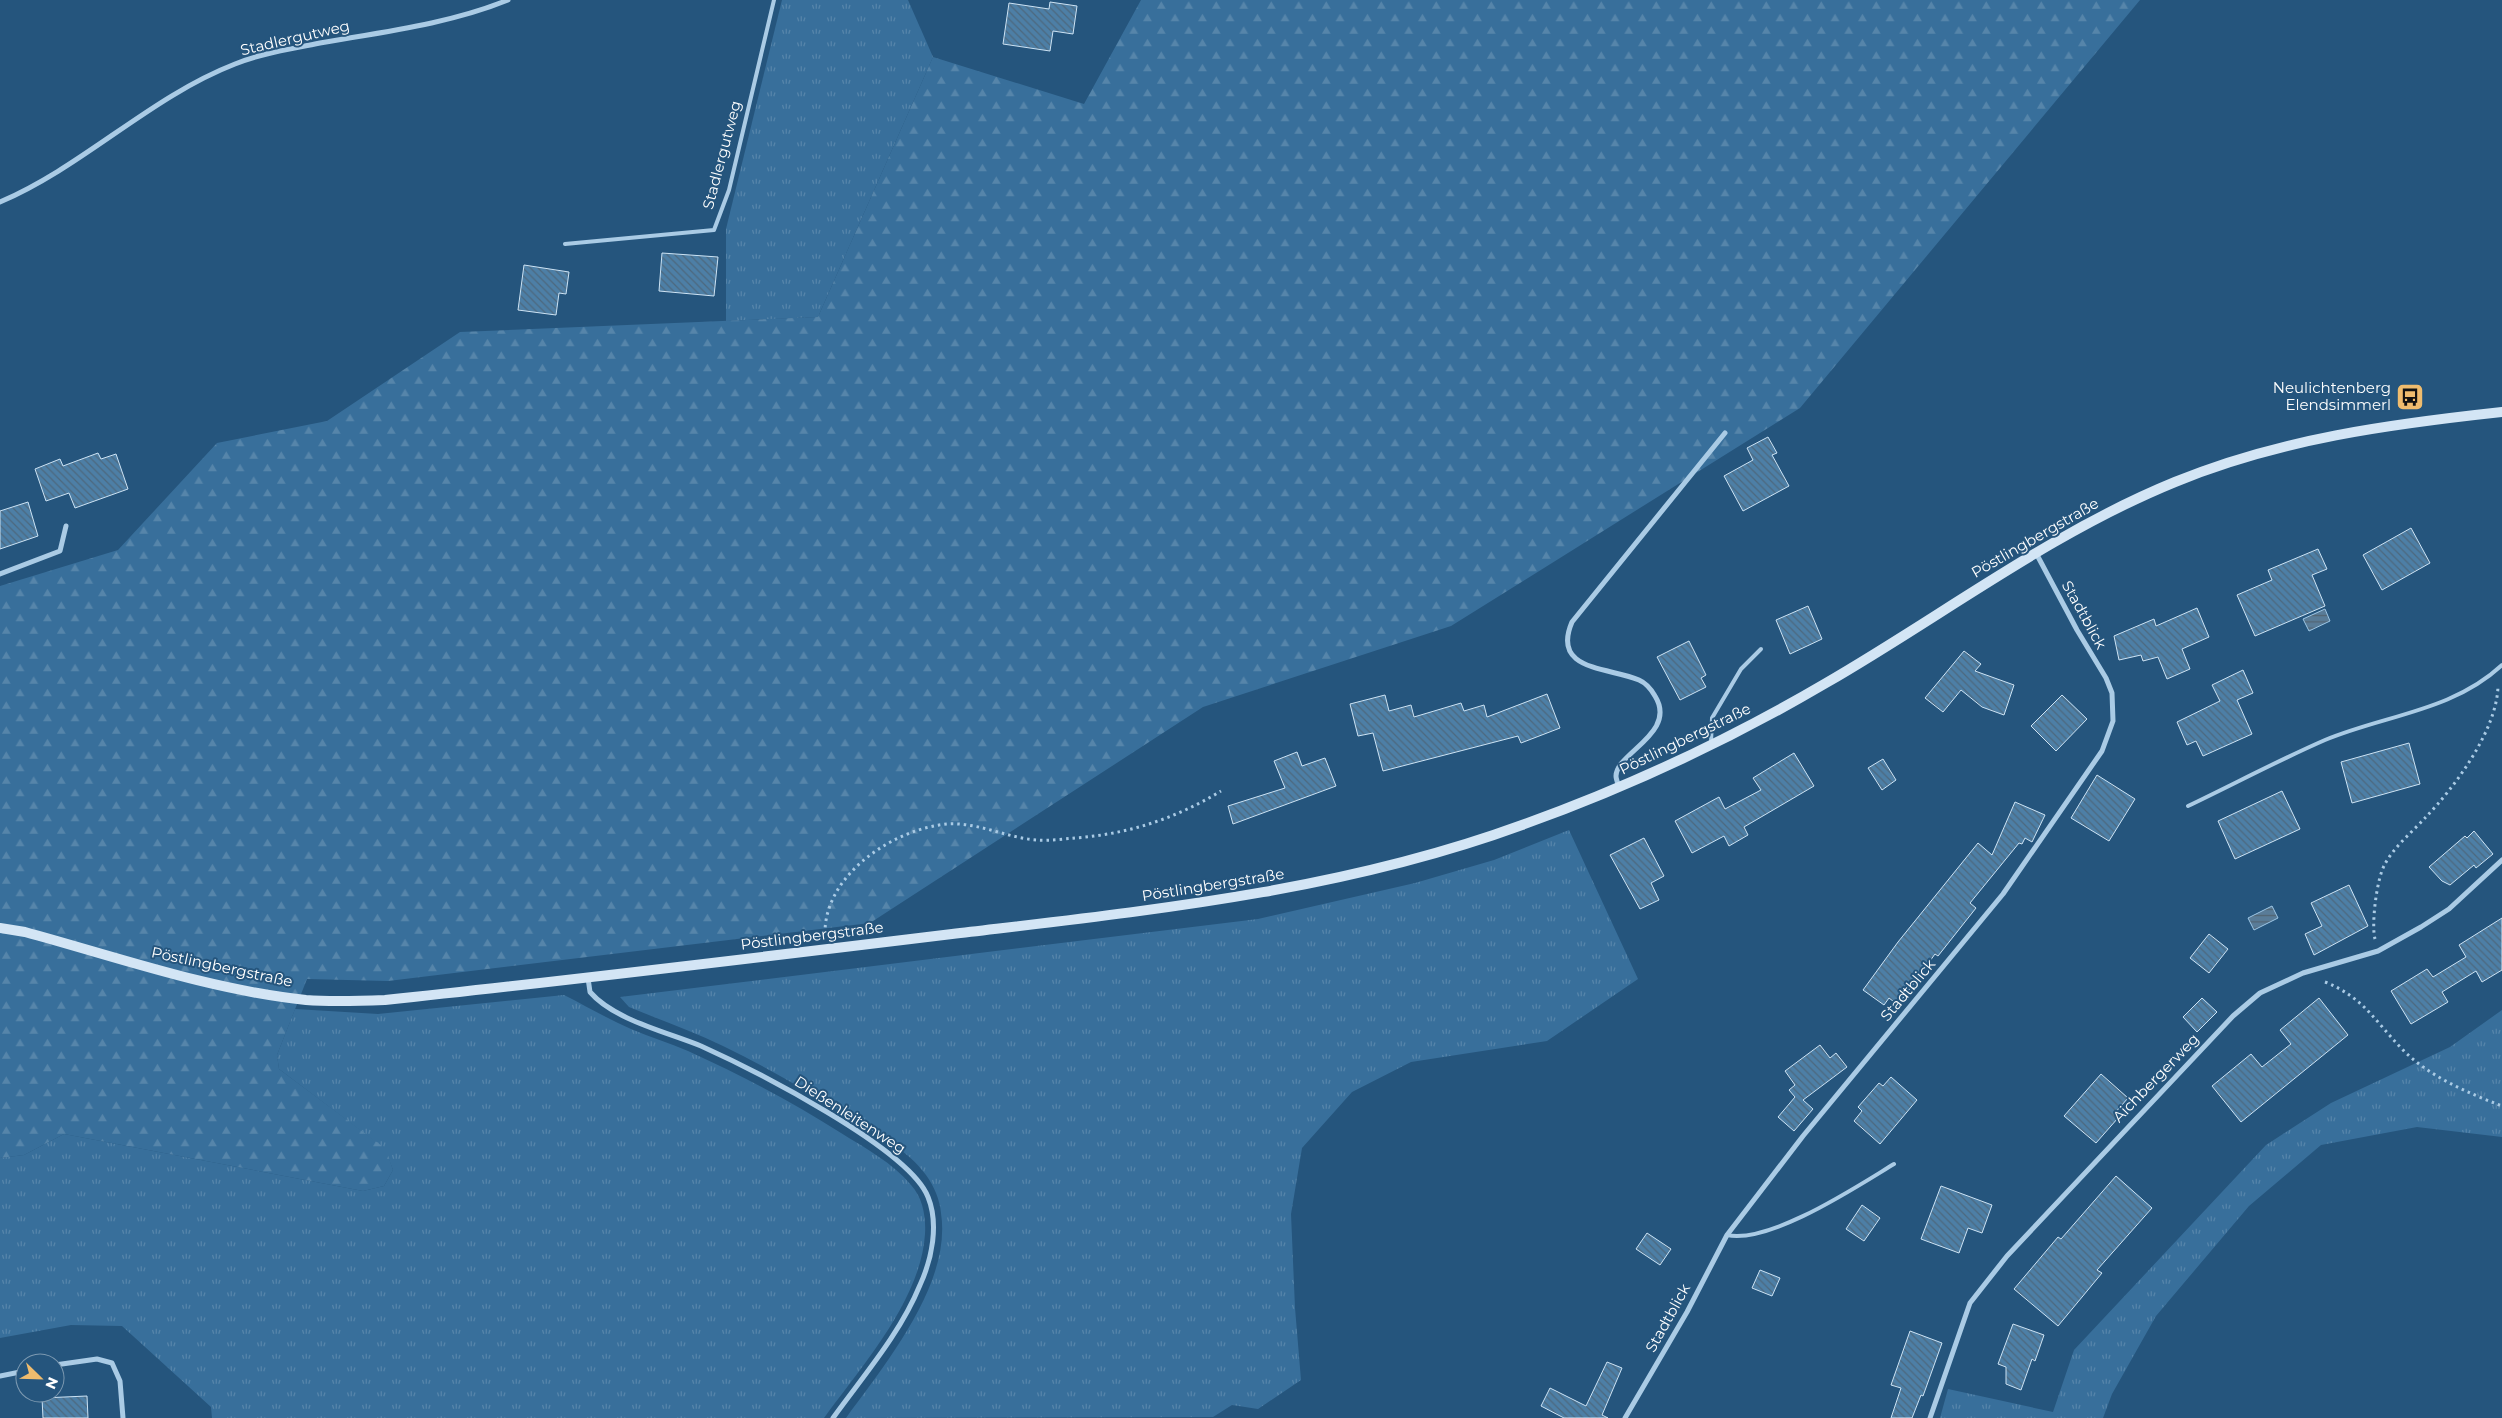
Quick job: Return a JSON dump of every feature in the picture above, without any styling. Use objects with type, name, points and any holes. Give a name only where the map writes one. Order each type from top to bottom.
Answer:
[{"type":"main road","name":"Pöstlingbergstraße","points":[[0,928],[25,932],[216,984],[307,1000],[385,1000],[588,978],[1135,912],[1256,895],[1407,860],[1513,829],[1619,788],[1711,745],[1830,681],[2036,554],[2141,497],[2230,461],[2370,429],[2502,412]]},
{"type":"street","name":"Stadlergutweg","points":[[0,202],[62,170],[179,91],[236,64],[303,46],[454,17],[508,0]]},
{"type":"street","name":"Pöstlingbergstraße","points":[[1619,788],[1616,775],[1619,767],[1647,739],[1656,725],[1659,712],[1656,699],[1649,687],[1640,680],[1583,663],[1572,656],[1566,646],[1567,634],[1572,622],[1725,433]]},
{"type":"street","points":[[0,574],[60,551],[66,526]]},
{"type":"street","name":"Stadtblick","points":[[1624,1418],[1687,1312],[1726,1235],[1803,1136],[2004,894],[2102,751],[2113,721],[2112,693],[2106,678],[2077,630],[2036,554]]},
{"type":"street","name":"Aichbergerweg","points":[[1930,1418],[1970,1303],[1996,1268],[2233,1016],[2260,994],[2303,973],[2378,951],[2449,909],[2502,860]]},
{"type":"street","name":"Dießenleitenweg","points":[[588,978],[590,992],[611,1010],[699,1046],[783,1088],[876,1144],[904,1164],[920,1181],[928,1198],[933,1236],[921,1284],[897,1328],[833,1418]]},
{"type":"street","points":[[65,1364],[97,1359],[112,1363],[120,1381],[123,1418]]},
{"type":"street","points":[[0,1376],[15,1373]]},
{"type":"lane","name":"Stadlergutweg","points":[[565,244],[714,230],[728,190],[774,0]]},
{"type":"lane","points":[[1711,745],[1712,718],[1741,669],[1762,649]]},
{"type":"lane","points":[[2188,806],[2326,740],[2450,699],[2485,680],[2502,665]]},
{"type":"lane","points":[[1726,1235],[1738,1237],[1785,1224],[1841,1196],[1894,1164]]},
{"type":"path","points":[[2378,951],[2374,926],[2384,864],[2452,787],[2476,747],[2496,704],[2498,680],[2496,670]]},
{"type":"path","points":[[825,949],[825,926],[831,901],[848,875],[882,847],[917,831],[948,824],[976,827],[1037,840],[1118,834],[1166,820],[1191,809],[1221,791]]},
{"type":"path","points":[[2303,973],[2349,993],[2402,1050],[2417,1062],[2472,1094],[2502,1106]]},
{"type":"green space","points":[[782,0],[908,0],[933,57],[818,317],[726,321],[726,229]]},
{"type":"green space","points":[[1141,0],[2140,0],[1800,408],[1451,626],[1203,707],[870,923],[388,981],[307,979],[277,1055],[279,1069],[386,1149],[393,1170],[384,1186],[363,1191],[64,1134],[24,1155],[0,1158],[0,586],[118,550],[217,443],[327,421],[460,332],[818,317],[933,57],[1084,104]]},
{"type":"green space","points":[[1569,830],[1638,979],[1547,1041],[1411,1062],[1352,1092],[1302,1148],[1291,1214],[1295,1308],[1301,1380],[1258,1409],[1232,1405],[1213,1417],[846,1418],[896,1348],[926,1295],[936,1267],[942,1240],[941,1213],[938,1198],[932,1184],[919,1166],[901,1150],[820,1099],[772,1071],[723,1046],[629,1007],[620,997],[1258,919],[1415,883],[1494,860]]},
{"type":"green space","points":[[564,995],[622,1025],[708,1060],[785,1100],[878,1156],[904,1177],[915,1190],[923,1208],[925,1234],[921,1259],[913,1283],[887,1332],[824,1418],[212,1418],[211,1407],[122,1326],[71,1325],[0,1338],[0,1158],[24,1155],[64,1134],[363,1191],[384,1186],[393,1170],[385,1149],[279,1069],[277,1055],[295,1009],[378,1014]]},
{"type":"green space","points":[[2502,1010],[2502,1137],[2417,1127],[2321,1145],[2249,1206],[2156,1316],[2112,1394],[2103,1418],[1940,1418],[1948,1389],[2053,1412],[2074,1350],[2266,1145],[2331,1103],[2450,1047]]},
{"type":"shaded area","points":[[2325,609],[2330,621],[2309,631],[2303,619]]},
{"type":"shaded area","points":[[2272,906],[2278,918],[2254,930],[2248,918]]},
{"type":"building","points":[[1050,2],[1077,6],[1073,34],[1053,31],[1050,51],[1003,44],[1009,3],[1049,9]]},
{"type":"building","points":[[662,253],[718,257],[714,296],[659,291]]},
{"type":"building","points":[[524,265],[569,272],[566,294],[559,293],[556,315],[518,310]]},
{"type":"building","points":[[1768,437],[1777,453],[1772,455],[1789,486],[1743,511],[1724,476],[1753,460],[1747,448]]},
{"type":"building","points":[[98,453],[101,459],[116,454],[128,489],[75,508],[69,493],[46,501],[35,469],[60,459],[63,466]]},
{"type":"building","points":[[28,502],[38,536],[0,549],[0,511]]},
{"type":"building","points":[[2411,528],[2430,563],[2382,590],[2363,555]]},
{"type":"building","points":[[2318,549],[2327,569],[2312,575],[2325,606],[2255,636],[2237,595],[2272,580],[2268,570]]},
{"type":"building","points":[[1808,606],[1822,639],[1790,654],[1776,620]]},
{"type":"building","points":[[2197,608],[2209,637],[2182,649],[2190,669],[2167,679],[2158,657],[2143,661],[2141,655],[2119,660],[2114,636],[2154,619],[2156,626]]},
{"type":"building","points":[[1689,641],[1706,675],[1701,678],[1706,687],[1680,700],[1657,657]]},
{"type":"building","points":[[1964,651],[1981,664],[1975,671],[2014,685],[2004,715],[1982,707],[1961,690],[1943,712],[1925,698]]},
{"type":"building","points":[[2243,670],[2253,693],[2237,700],[2252,734],[2203,756],[2196,741],[2187,745],[2177,722],[2220,701],[2212,685]]},
{"type":"building","points":[[1547,694],[1560,728],[1521,743],[1518,736],[1383,771],[1373,733],[1358,736],[1350,704],[1385,695],[1389,711],[1411,705],[1414,717],[1461,703],[1464,711],[1484,705],[1487,717]]},
{"type":"building","points":[[2062,695],[2087,719],[2056,751],[2031,726]]},
{"type":"building","points":[[2409,743],[2420,784],[2352,803],[2341,762]]},
{"type":"building","points":[[1297,752],[1302,766],[1325,758],[1336,786],[1233,824],[1228,806],[1285,788],[1274,761]]},
{"type":"building","points":[[1794,753],[1814,786],[1744,827],[1748,835],[1729,846],[1724,836],[1692,853],[1675,821],[1719,797],[1725,809],[1761,790],[1753,778]]},
{"type":"building","points":[[1883,759],[1896,780],[1882,790],[1868,768]]},
{"type":"building","points":[[2097,775],[2135,799],[2109,841],[2071,818]]},
{"type":"building","points":[[2282,791],[2300,829],[2235,859],[2218,821]]},
{"type":"building","points":[[2015,802],[2045,815],[2032,842],[2025,838],[2022,844],[2019,843],[1970,903],[1976,908],[1938,956],[1935,954],[1898,1005],[1889,998],[1884,1005],[1863,990],[1898,942],[1978,843],[1992,855]]},
{"type":"building","points":[[2474,831],[2493,854],[2476,868],[2474,865],[2450,885],[2442,881],[2429,867],[2465,836],[2467,838]]},
{"type":"building","points":[[1644,838],[1664,876],[1651,883],[1659,900],[1640,909],[1610,855]]},
{"type":"building","points":[[2349,885],[2368,926],[2314,955],[2305,934],[2322,926],[2311,903]]},
{"type":"building","points":[[2502,918],[2502,970],[2482,982],[2476,971],[2442,992],[2448,1002],[2411,1024],[2391,991],[2427,969],[2433,977],[2466,957],[2459,945]]},
{"type":"building","points":[[2209,934],[2228,949],[2209,973],[2190,958]]},
{"type":"building","points":[[2202,998],[2217,1012],[2197,1032],[2183,1017]]},
{"type":"building","points":[[2319,998],[2348,1035],[2241,1122],[2212,1086],[2251,1054],[2262,1067],[2291,1044],[2280,1030]]},
{"type":"building","points":[[1820,1045],[1830,1058],[1836,1053],[1847,1067],[1803,1100],[1813,1109],[1794,1131],[1778,1117],[1795,1097],[1789,1090],[1795,1085],[1785,1071]]},
{"type":"building","points":[[2101,1074],[2128,1098],[2114,1114],[2118,1118],[2096,1143],[2064,1116]]},
{"type":"building","points":[[1891,1077],[1917,1100],[1880,1144],[1854,1121],[1862,1111],[1858,1107],[1879,1083],[1883,1086]]},
{"type":"building","points":[[2116,1176],[2152,1208],[2097,1270],[2102,1273],[2058,1326],[2014,1289],[2058,1237],[2061,1239]]},
{"type":"building","points":[[1941,1186],[1992,1205],[1982,1233],[1968,1228],[1959,1253],[1921,1239]]},
{"type":"building","points":[[1862,1205],[1880,1218],[1864,1241],[1846,1229]]},
{"type":"building","points":[[1647,1233],[1671,1249],[1660,1265],[1636,1249]]},
{"type":"building","points":[[1760,1270],[1780,1278],[1772,1296],[1752,1288]]},
{"type":"building","points":[[2013,1324],[2044,1335],[2035,1361],[2032,1359],[2021,1390],[2006,1384],[2006,1367],[1998,1364]]},
{"type":"building","points":[[1910,1331],[1942,1343],[1923,1396],[1921,1395],[1912,1418],[1891,1418],[1901,1388],[1891,1385]]},
{"type":"building","points":[[1607,1362],[1622,1368],[1602,1415],[1608,1418],[1564,1418],[1541,1406],[1550,1388],[1586,1406]]},
{"type":"building","points":[[87,1396],[88,1418],[43,1418],[42,1403],[65,1403],[65,1397]]},
{"type":"place","name":"Neulichtenberg Elendsimmerl","points":[[2410,397]]}]
